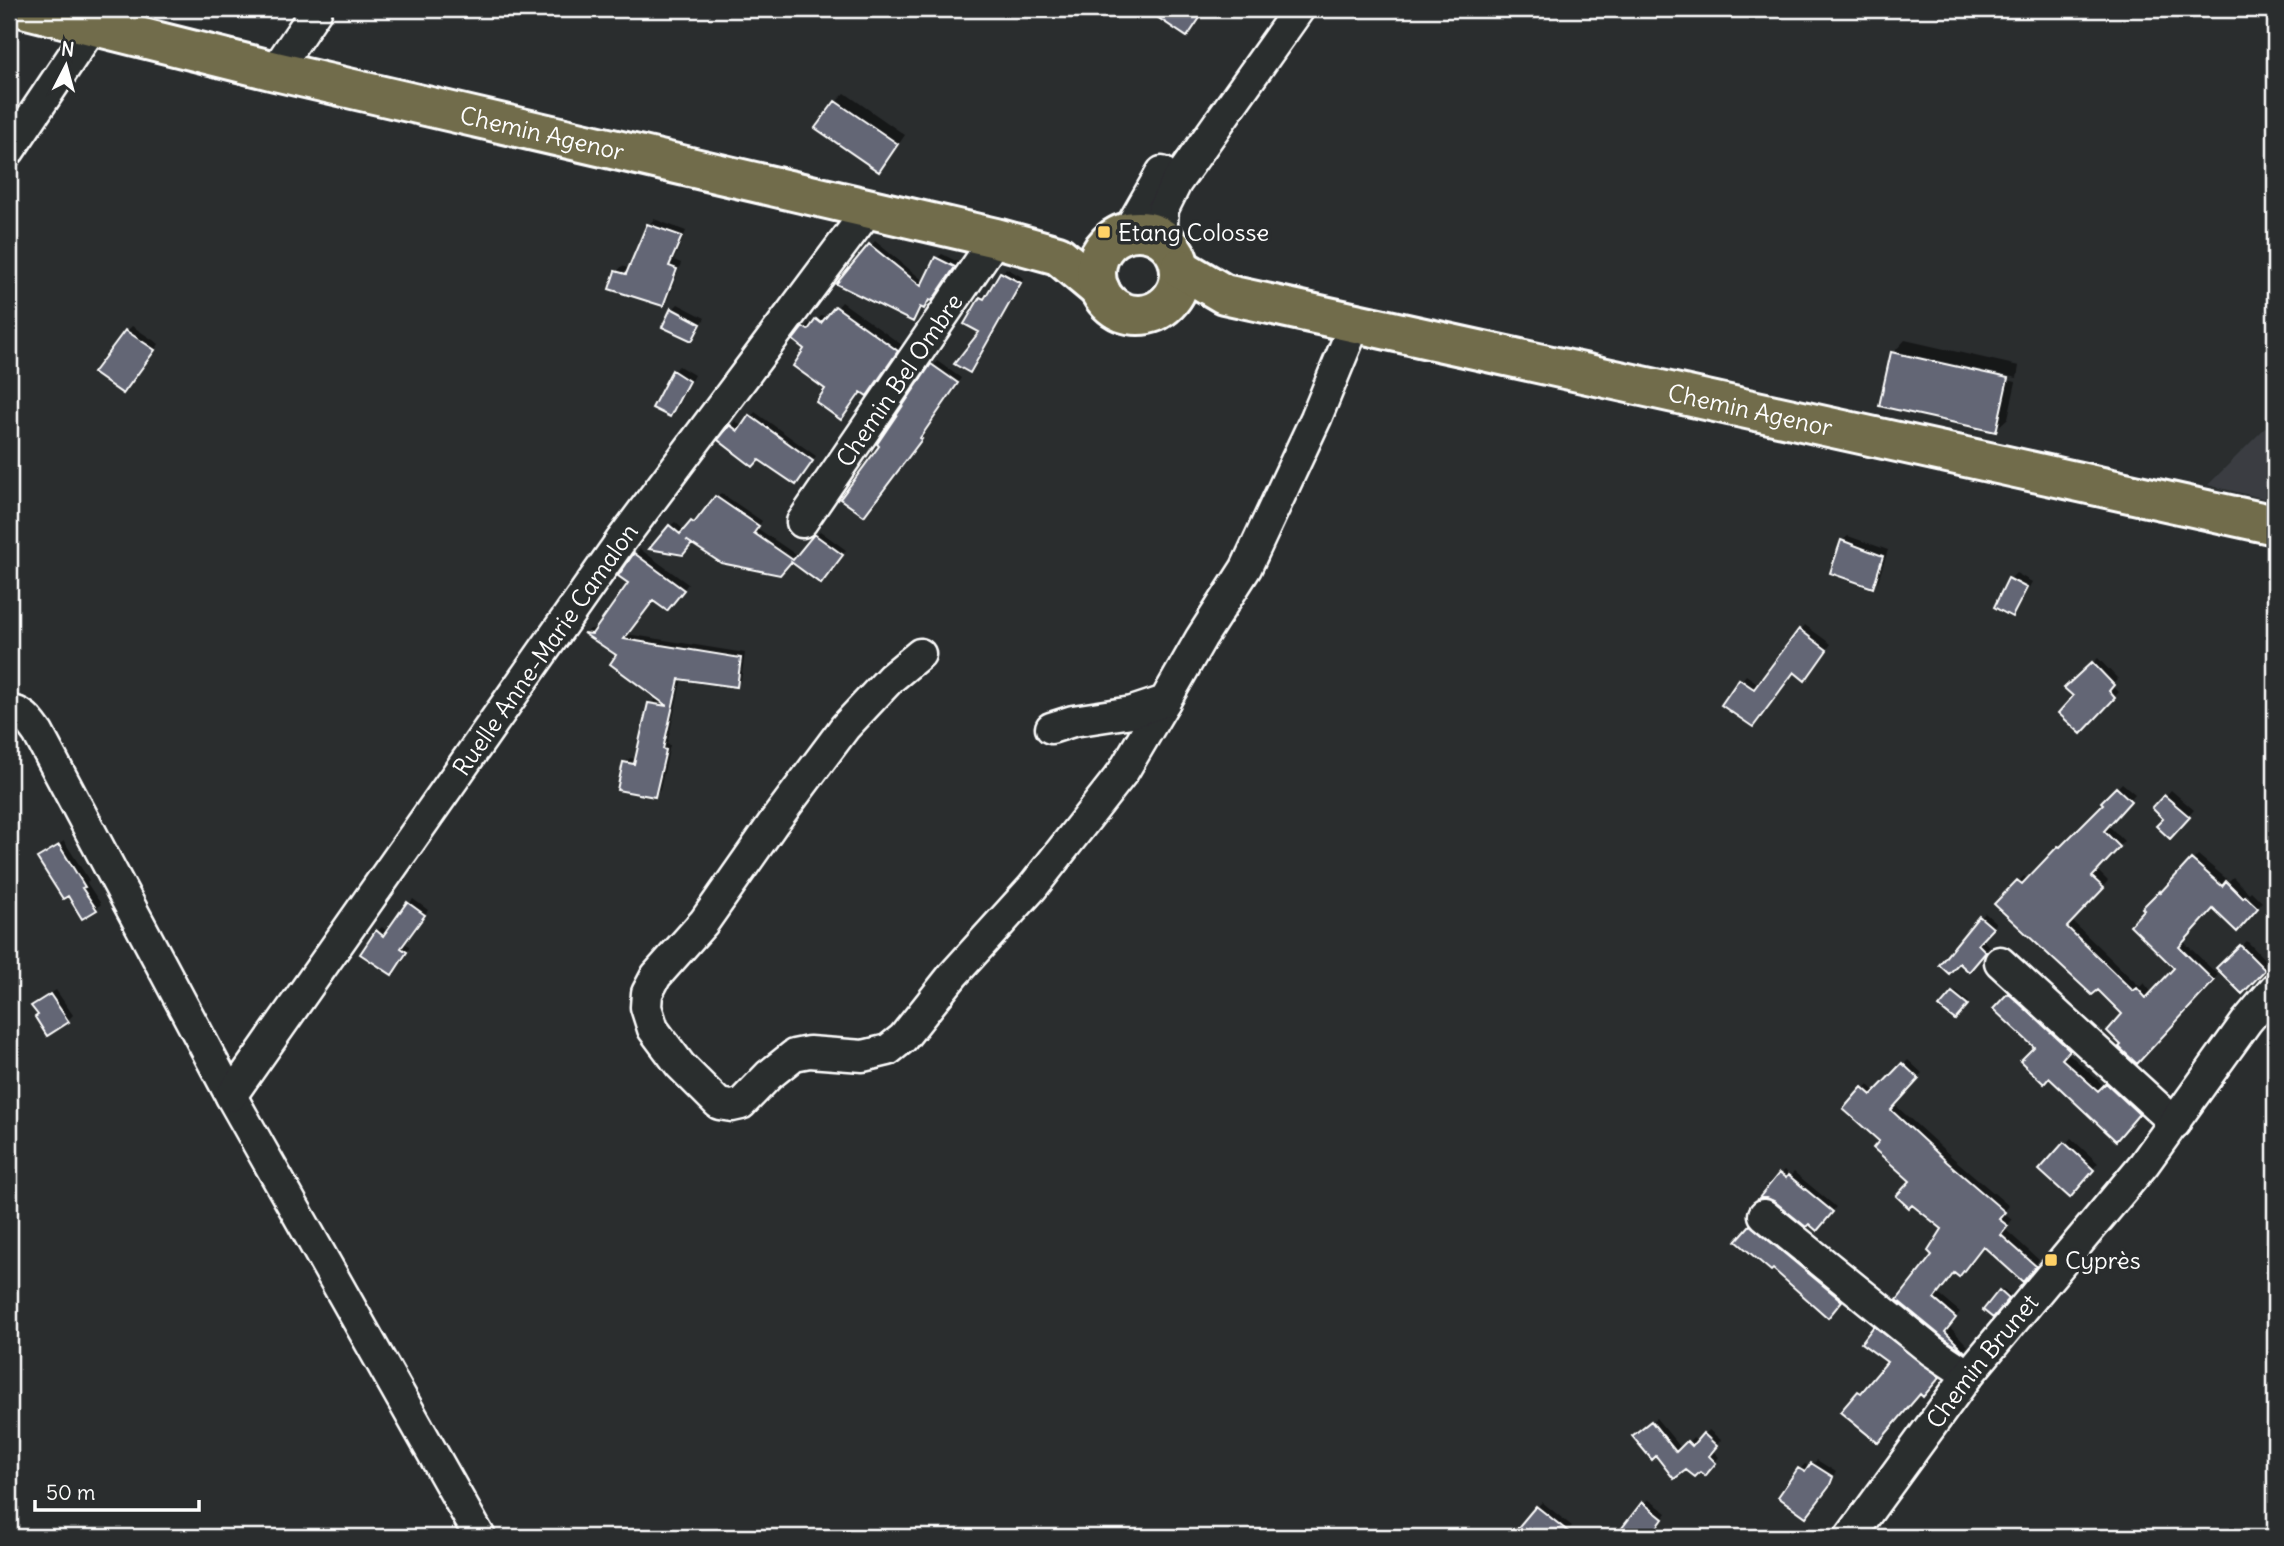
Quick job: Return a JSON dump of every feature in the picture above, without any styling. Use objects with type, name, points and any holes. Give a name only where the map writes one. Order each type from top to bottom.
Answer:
[{"type":"main road","name":"Chemin Agenor","points":[[27,9],[275,71],[996,238],[1058,255],[1149,257],[1224,294],[2275,525]]},
{"type":"main road","name":"Chemin Agenor","points":[[1058,255],[1100,290],[1115,309],[1138,315],[1161,309],[1149,257]]},
{"type":"main road","points":[[1100,290],[1097,267],[1100,256],[1149,257]]},
{"type":"street","points":[[275,71],[317,9]]},
{"type":"street","points":[[1149,257],[1162,173],[1277,9]]},
{"type":"street","points":[[1149,257],[1163,209],[1176,183],[1299,9]]},
{"type":"street","points":[[9,151],[94,24]]},
{"type":"street","name":"Ruelle Anne-Marie Camalon","points":[[231,1096],[620,542],[869,209]]},
{"type":"street","name":"Chemin Bel Ombre","points":[[802,522],[996,238]]},
{"type":"street","points":[[920,654],[891,678],[845,727],[704,922],[656,976],[647,993],[646,1007],[653,1029],[680,1065],[719,1104],[741,1104],[769,1075],[794,1055],[809,1052],[863,1056],[888,1050],[903,1038],[953,975],[1032,888],[1123,772],[1201,638],[1246,568],[1316,418],[1355,323]]},
{"type":"street","points":[[1051,728],[1132,712],[1165,701]]},
{"type":"street","points":[[9,711],[27,717],[38,733],[231,1096],[480,1537]]},
{"type":"street","points":[[2000,962],[2175,1123]]},
{"type":"street","name":"Chemin Brunet","points":[[1850,1537],[1968,1374],[2144,1164],[2247,1021],[2275,988]]},
{"type":"street","points":[[1764,1215],[1932,1351],[1968,1374]]},
{"type":"shaded area","points":[[2275,418],[2275,501],[2208,485]]},
{"type":"building","points":[[1145,9],[1206,9],[1187,37]]},
{"type":"building","points":[[835,101],[898,144],[879,172],[815,128]]},
{"type":"building","points":[[647,224],[682,236],[669,266],[677,269],[663,306],[609,289],[615,271],[626,274]]},
{"type":"building","points":[[869,244],[921,286],[935,257],[955,267],[932,301],[929,300],[924,309],[920,307],[913,322],[836,284]]},
{"type":"building","points":[[1000,272],[1021,283],[970,373],[954,364],[979,332],[964,324],[980,297],[984,299]]},
{"type":"building","points":[[835,306],[898,351],[867,396],[861,392],[841,420],[816,402],[825,389],[793,366],[804,349],[793,340],[803,327],[808,330],[816,319],[821,323]]},
{"type":"building","points":[[671,308],[701,324],[692,341],[662,327]]},
{"type":"building","points":[[125,330],[155,350],[123,394],[93,373]]},
{"type":"building","points":[[1891,352],[2008,378],[1996,432],[1879,406]]},
{"type":"building","points":[[931,364],[958,383],[920,438],[922,439],[864,516],[840,499],[879,446],[877,444]]},
{"type":"building","points":[[672,370],[689,381],[670,417],[652,408]]},
{"type":"building","points":[[749,415],[813,461],[796,485],[759,460],[753,467],[718,440],[730,425],[738,431]]},
{"type":"building","points":[[715,496],[759,526],[754,533],[793,560],[814,534],[843,555],[821,584],[791,562],[780,575],[721,563],[686,540],[692,544],[683,555],[649,549],[669,525],[680,534],[691,521],[694,523]]},
{"type":"building","points":[[1841,540],[1883,556],[1873,588],[1830,573]]},
{"type":"building","points":[[634,553],[684,590],[667,611],[653,601],[624,639],[741,658],[737,687],[679,679],[655,797],[617,790],[623,762],[634,764],[648,703],[667,706],[610,664],[616,655],[583,633],[592,634],[628,583],[618,576]]},
{"type":"building","points":[[2008,578],[2027,588],[2012,617],[1994,607]]},
{"type":"building","points":[[1799,629],[1827,650],[1805,681],[1794,672],[1753,727],[1721,705],[1739,679],[1754,689]]},
{"type":"building","points":[[2092,662],[2114,685],[2109,691],[2115,698],[2081,734],[2058,713],[2073,696],[2064,688]]},
{"type":"building","points":[[2116,787],[2131,801],[2104,831],[2120,847],[2092,877],[2104,888],[2067,927],[2133,991],[2137,988],[2146,998],[2174,968],[2130,925],[2144,910],[2142,908],[2159,891],[2160,893],[2191,859],[2222,886],[2226,881],[2258,908],[2237,932],[2213,909],[2179,947],[2214,981],[2137,1064],[2107,1031],[2122,1014],[2098,990],[2092,995],[1994,904],[2017,880],[2022,884],[2103,804],[2101,802]]},
{"type":"building","points":[[2164,795],[2190,817],[2170,839],[2156,826],[2163,819],[2152,808]]},
{"type":"building","points":[[59,845],[97,910],[82,919],[68,896],[63,899],[37,858]]},
{"type":"building","points":[[407,902],[425,915],[401,948],[407,952],[392,975],[360,954],[376,930],[383,936]]},
{"type":"building","points":[[1979,916],[1993,928],[1978,944],[1986,952],[1969,972],[1959,963],[1949,974],[1939,965]]},
{"type":"building","points":[[2240,945],[2265,970],[2242,994],[2216,968]]},
{"type":"building","points":[[1952,992],[1968,1005],[1955,1020],[1939,1007]]},
{"type":"building","points":[[2008,993],[2070,1050],[2062,1059],[2098,1091],[2106,1083],[2139,1114],[2116,1141],[2049,1078],[2044,1084],[2020,1061],[2034,1047],[1993,1009]]},
{"type":"building","points":[[50,994],[69,1022],[47,1036],[31,1006]]},
{"type":"building","points":[[1902,1063],[1919,1079],[1891,1110],[2005,1212],[1999,1219],[2008,1226],[2001,1235],[2036,1266],[2023,1282],[1983,1246],[1959,1277],[1954,1273],[1934,1299],[1956,1318],[1945,1332],[1965,1352],[1897,1300],[1932,1255],[1928,1251],[1942,1229],[1912,1205],[1909,1208],[1896,1196],[1910,1181],[1873,1148],[1879,1141],[1843,1109],[1862,1087],[1871,1095]]},
{"type":"building","points":[[2064,1142],[2094,1170],[2070,1198],[2039,1170]]},
{"type":"building","points":[[1779,1173],[1786,1178],[1788,1175],[1833,1212],[1817,1231],[1809,1224],[1806,1227],[1774,1201],[1759,1198]]},
{"type":"building","points":[[1750,1225],[1842,1301],[1828,1318],[1773,1269],[1771,1271],[1736,1241]]},
{"type":"building","points":[[1999,1290],[2009,1299],[1993,1318],[1983,1310]]},
{"type":"building","points":[[1874,1326],[1940,1377],[1923,1397],[1920,1394],[1878,1443],[1840,1412],[1858,1391],[1861,1393],[1887,1362],[1861,1343]]},
{"type":"building","points":[[1651,1421],[1676,1452],[1687,1441],[1692,1446],[1703,1433],[1717,1446],[1709,1456],[1716,1463],[1705,1476],[1700,1472],[1695,1477],[1686,1470],[1674,1479],[1656,1456],[1652,1460],[1632,1436]]},
{"type":"building","points":[[1811,1463],[1833,1477],[1829,1487],[1806,1517],[1778,1497],[1798,1468],[1805,1472]]},
{"type":"building","points":[[1642,1502],[1663,1519],[1650,1537],[1615,1537]]},
{"type":"building","points":[[1536,1506],[1550,1517],[1575,1537],[1510,1537]]},
{"type":"place","name":"Etang Colosse","points":[[1104,232]]},
{"type":"place","name":"Cyprès","points":[[2051,1260]]}]
